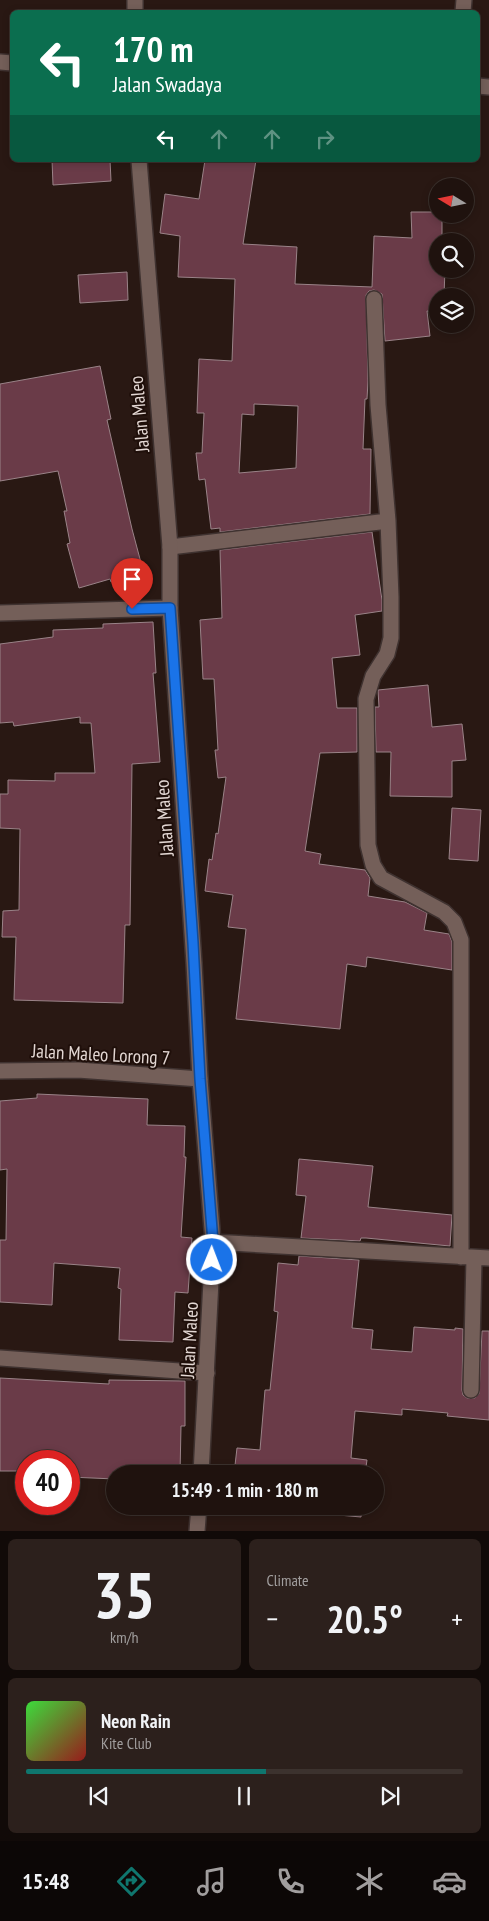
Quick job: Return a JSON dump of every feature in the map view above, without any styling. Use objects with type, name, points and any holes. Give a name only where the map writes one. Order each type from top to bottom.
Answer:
[{"type":"street","name":"Jalan Maleo","points":[[139,162],[170,547],[170,608],[193,943],[200,1079],[213,1242],[202,1465]]},
{"type":"street","points":[[374,299],[378,405],[388,521],[391,638],[387,654],[373,676],[366,699],[368,845],[373,865],[381,878],[444,912],[454,922],[461,940],[475,1258],[471,1390]]},
{"type":"street","points":[[170,547],[388,521]]},
{"type":"street","points":[[0,613],[170,608]]},
{"type":"street","name":"Jalan Maleo Lorong 7","points":[[0,1070],[78,1070],[200,1079]]},
{"type":"street","points":[[213,1242],[475,1258]]},
{"type":"street","points":[[0,1358],[207,1373]]},
{"type":"street","points":[[197,1531],[198,1515]]},
{"type":"building","points":[[52,162],[110,162],[111,181],[53,185]]},
{"type":"building","points":[[205,162],[256,162],[243,244],[297,247],[295,284],[372,287],[374,236],[412,238],[411,212],[429,212],[429,223],[442,223],[442,233],[429,233],[429,278],[445,278],[444,288],[429,288],[429,311],[427,311],[430,336],[385,341],[382,294],[374,290],[369,291],[366,295],[368,381],[367,399],[365,399],[363,449],[371,449],[370,514],[220,532],[220,528],[211,529],[205,479],[199,480],[196,453],[202,453],[204,413],[197,413],[199,359],[232,361],[235,279],[178,277],[180,236],[160,233],[165,194],[199,199]],"holes":[[[254,404],[298,406],[296,468],[239,473],[242,414],[254,415]]]},
{"type":"building","points":[[127,272],[128,300],[80,303],[78,275]]},
{"type":"building","points":[[100,366],[111,419],[107,420],[144,574],[111,582],[110,579],[79,588],[67,544],[70,543],[64,511],[67,511],[58,471],[0,481],[0,384]]},
{"type":"building","points":[[372,532],[382,611],[355,615],[360,655],[332,658],[337,708],[357,708],[357,752],[320,753],[305,851],[321,854],[319,864],[365,870],[370,878],[368,896],[405,902],[427,913],[424,930],[449,934],[452,942],[452,970],[367,957],[366,967],[347,964],[340,1029],[236,1019],[246,929],[228,927],[233,895],[205,891],[209,859],[212,860],[216,833],[218,834],[226,777],[218,778],[215,750],[218,750],[214,679],[203,679],[200,620],[222,618],[220,550]]},
{"type":"building","points":[[153,622],[156,673],[153,673],[160,762],[132,764],[130,925],[125,925],[123,1003],[14,1000],[16,937],[2,937],[3,911],[19,910],[20,829],[0,828],[0,794],[8,794],[8,780],[55,781],[55,773],[95,773],[91,723],[80,723],[80,717],[14,726],[13,722],[0,723],[0,644],[53,637],[53,630],[103,628],[103,624]]},
{"type":"building","points":[[428,685],[432,727],[462,724],[466,760],[452,761],[452,797],[390,796],[391,752],[376,752],[375,707],[379,707],[378,690]]},
{"type":"building","points":[[452,808],[481,810],[478,861],[449,859]]},
{"type":"building","points":[[37,1094],[148,1099],[147,1125],[185,1126],[184,1157],[186,1157],[181,1237],[192,1238],[188,1293],[175,1292],[173,1342],[119,1340],[121,1289],[118,1288],[120,1268],[54,1263],[52,1305],[0,1302],[0,1240],[6,1240],[7,1169],[0,1170],[0,1101],[37,1098]]},
{"type":"building","points":[[299,1159],[373,1166],[368,1207],[452,1215],[450,1246],[366,1238],[361,1238],[360,1241],[301,1238],[306,1196],[296,1195]]},
{"type":"building","points":[[299,1256],[359,1260],[352,1328],[373,1330],[371,1349],[412,1352],[414,1327],[463,1329],[462,1390],[463,1395],[467,1398],[475,1398],[479,1394],[482,1331],[489,1331],[489,1420],[447,1416],[448,1413],[402,1409],[402,1415],[355,1411],[351,1458],[367,1460],[366,1465],[235,1465],[237,1448],[260,1450],[265,1390],[270,1390],[278,1312],[274,1311],[278,1263],[298,1265]]},
{"type":"building","points":[[0,1378],[109,1384],[109,1380],[185,1381],[185,1426],[181,1426],[180,1465],[106,1465],[106,1479],[80,1477],[80,1450],[15,1450],[15,1471],[0,1471]]},
{"type":"building","points":[[338,1515],[361,1515],[361,1517]]},
{"type":"route","points":[[132,609],[170,608],[193,943],[200,1079],[213,1242],[212,1260]]}]
